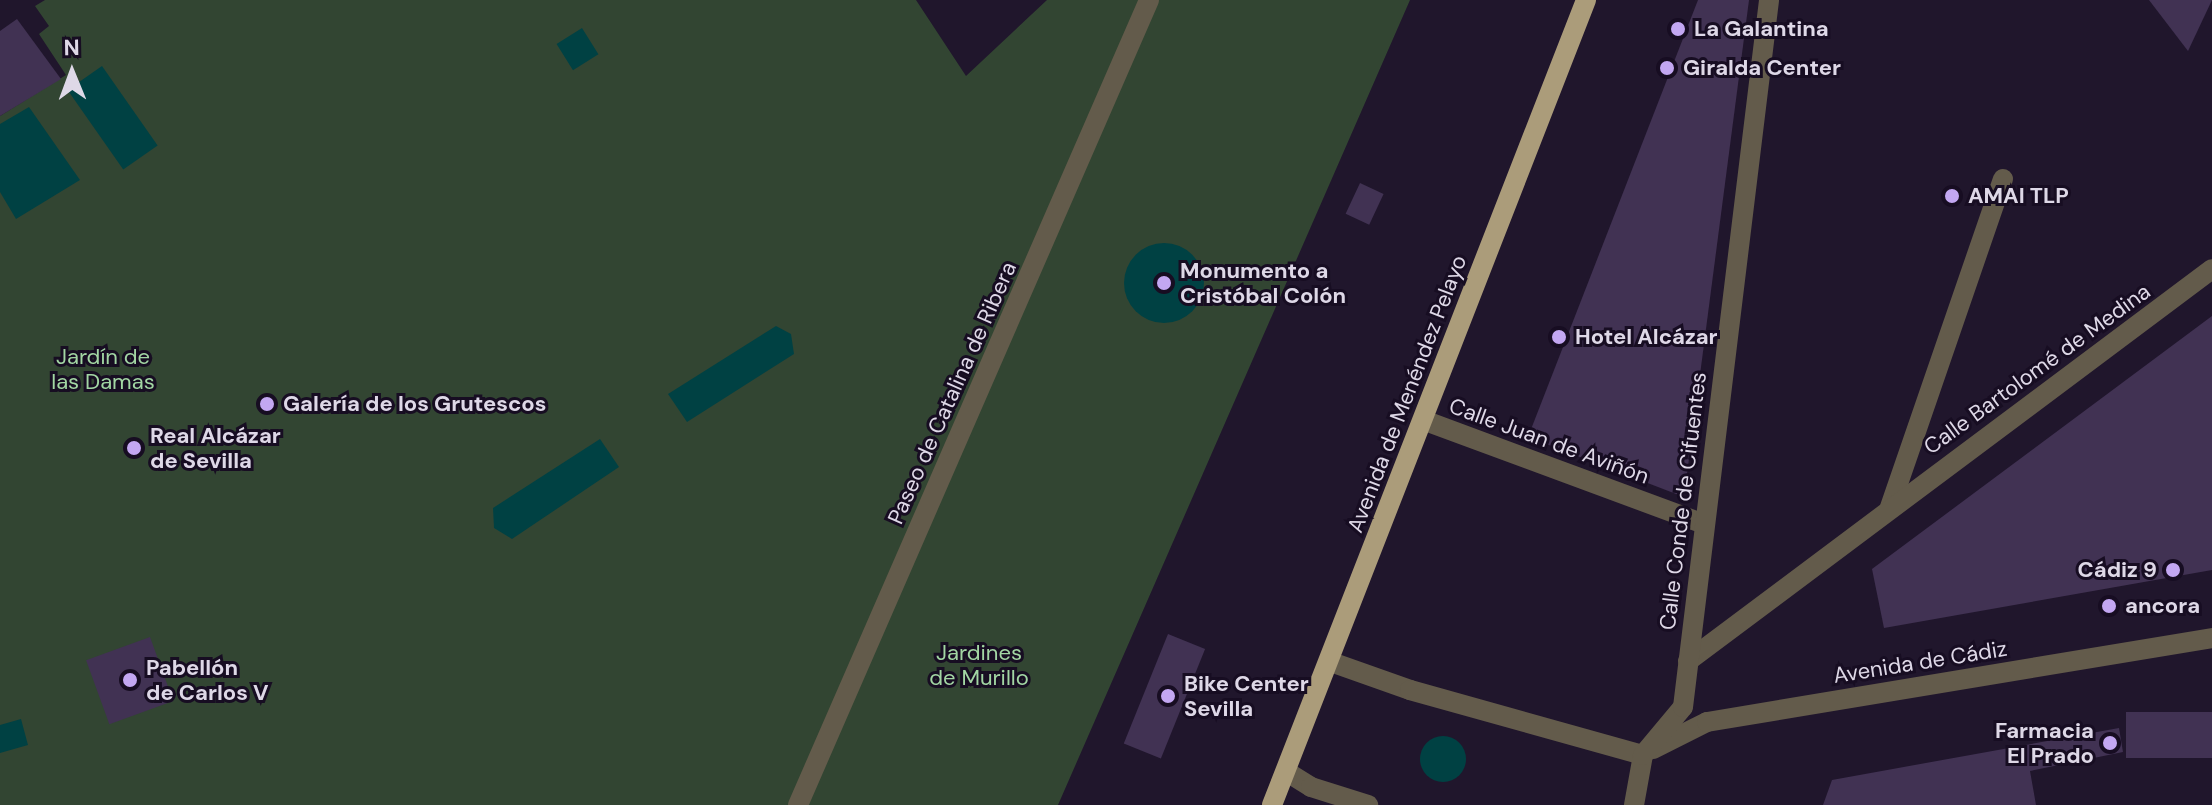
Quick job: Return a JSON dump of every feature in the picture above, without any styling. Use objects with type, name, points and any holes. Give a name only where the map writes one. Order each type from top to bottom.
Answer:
[{"type":"main road","name":"Avenida de Menéndez Pelayo","points":[[1272,805],[1331,662],[1586,0]]},
{"type":"street","name":"Paseo de Catalina de Ribera","points":[[798,805],[1149,0]]},
{"type":"street","name":"Calle Conde de Cifuentes","points":[[1643,755],[1683,707],[1769,0]]},
{"type":"street","name":"Calle Bartolomé de Medina","points":[[1890,507],[2003,179]]},
{"type":"street","name":"Calle Bartolomé de Medina","points":[[1688,661],[2212,269]]},
{"type":"street","name":"Calle Juan de Aviñón","points":[[1423,420],[1704,524]]},
{"type":"street","name":"Avenida de Cádiz","points":[[1643,755],[1707,722],[2212,638]]},
{"type":"street","points":[[1331,662],[1643,755],[1634,805]]},
{"type":"street","points":[[1287,772],[1311,787],[1368,805]]},
{"type":"green space","points":[[45,0],[916,0],[966,76],[1047,0],[1410,0],[1058,805],[0,805],[0,116],[66,75],[39,34],[49,26],[35,6]]},
{"type":"shaded area","points":[[582,28],[598,54],[573,70],[557,44]]},
{"type":"shaded area","points":[[102,66],[158,145],[123,170],[68,90]]},
{"type":"shaded area","points":[[29,107],[80,180],[16,219],[0,192],[0,124]]},
{"type":"shaded area","points":[[1164,243],[1179,246],[1192,255],[1201,268],[1204,283],[1201,298],[1192,311],[1179,320],[1164,323],[1149,320],[1136,311],[1127,298],[1124,283],[1127,268],[1136,255],[1149,246]]},
{"type":"shaded area","points":[[776,326],[791,334],[794,354],[687,422],[668,394]]},
{"type":"shaded area","points":[[600,439],[619,467],[512,539],[494,528],[493,508]]},
{"type":"shaded area","points":[[21,719],[28,745],[0,753],[0,725]]},
{"type":"shaded area","points":[[1443,736],[1459,743],[1466,759],[1459,775],[1443,782],[1427,775],[1420,759],[1427,743]]},
{"type":"building","points":[[1698,0],[1749,0],[1684,497],[1528,437]]},
{"type":"building","points":[[2149,0],[2212,0],[2188,51]]},
{"type":"building","points":[[17,19],[61,79],[0,116],[0,31]]},
{"type":"building","points":[[1360,183],[1384,194],[1369,225],[1346,214]]},
{"type":"building","points":[[2212,316],[2212,570],[1884,628],[1872,569]]},
{"type":"building","name":"Bike Center Sevilla","points":[[1168,634],[1205,649],[1161,758],[1124,743]]},
{"type":"building","name":"Pabellón de Carlos V","points":[[150,637],[173,701],[109,724],[86,660]]},
{"type":"building","points":[[2126,712],[2212,712],[2212,758],[2126,758]]},
{"type":"building","points":[[2119,728],[2123,752],[2030,771],[2036,805],[1823,805],[1832,780]]},
{"type":"place","name":"La Galantina","points":[[1678,29]]},
{"type":"place","name":"Giralda Center","points":[[1667,68]]},
{"type":"place","name":"AMAI TLP","points":[[1952,196]]},
{"type":"place","name":"Monumento a Cristóbal Colón","points":[[1164,283]]},
{"type":"place","name":"Hotel Alcázar","points":[[1559,337]]},
{"type":"place","name":"Galería de los Grutescos","points":[[267,404]]},
{"type":"place","name":"Real Alcázar de Sevilla","points":[[134,448]]},
{"type":"place","name":"Cádiz 9","points":[[2173,570]]},
{"type":"place","name":"ancora","points":[[2109,606]]},
{"type":"place","name":"Pabellón de Carlos V","points":[[130,680]]},
{"type":"place","name":"Bike Center Sevilla","points":[[1168,696]]},
{"type":"place","name":"Farmacia El Prado","points":[[2110,743]]},
{"type":"park label","name":"Jardín de las Damas","points":[[103,368]]},
{"type":"park label","name":"Jardines de Murillo","points":[[979,664]]}]
